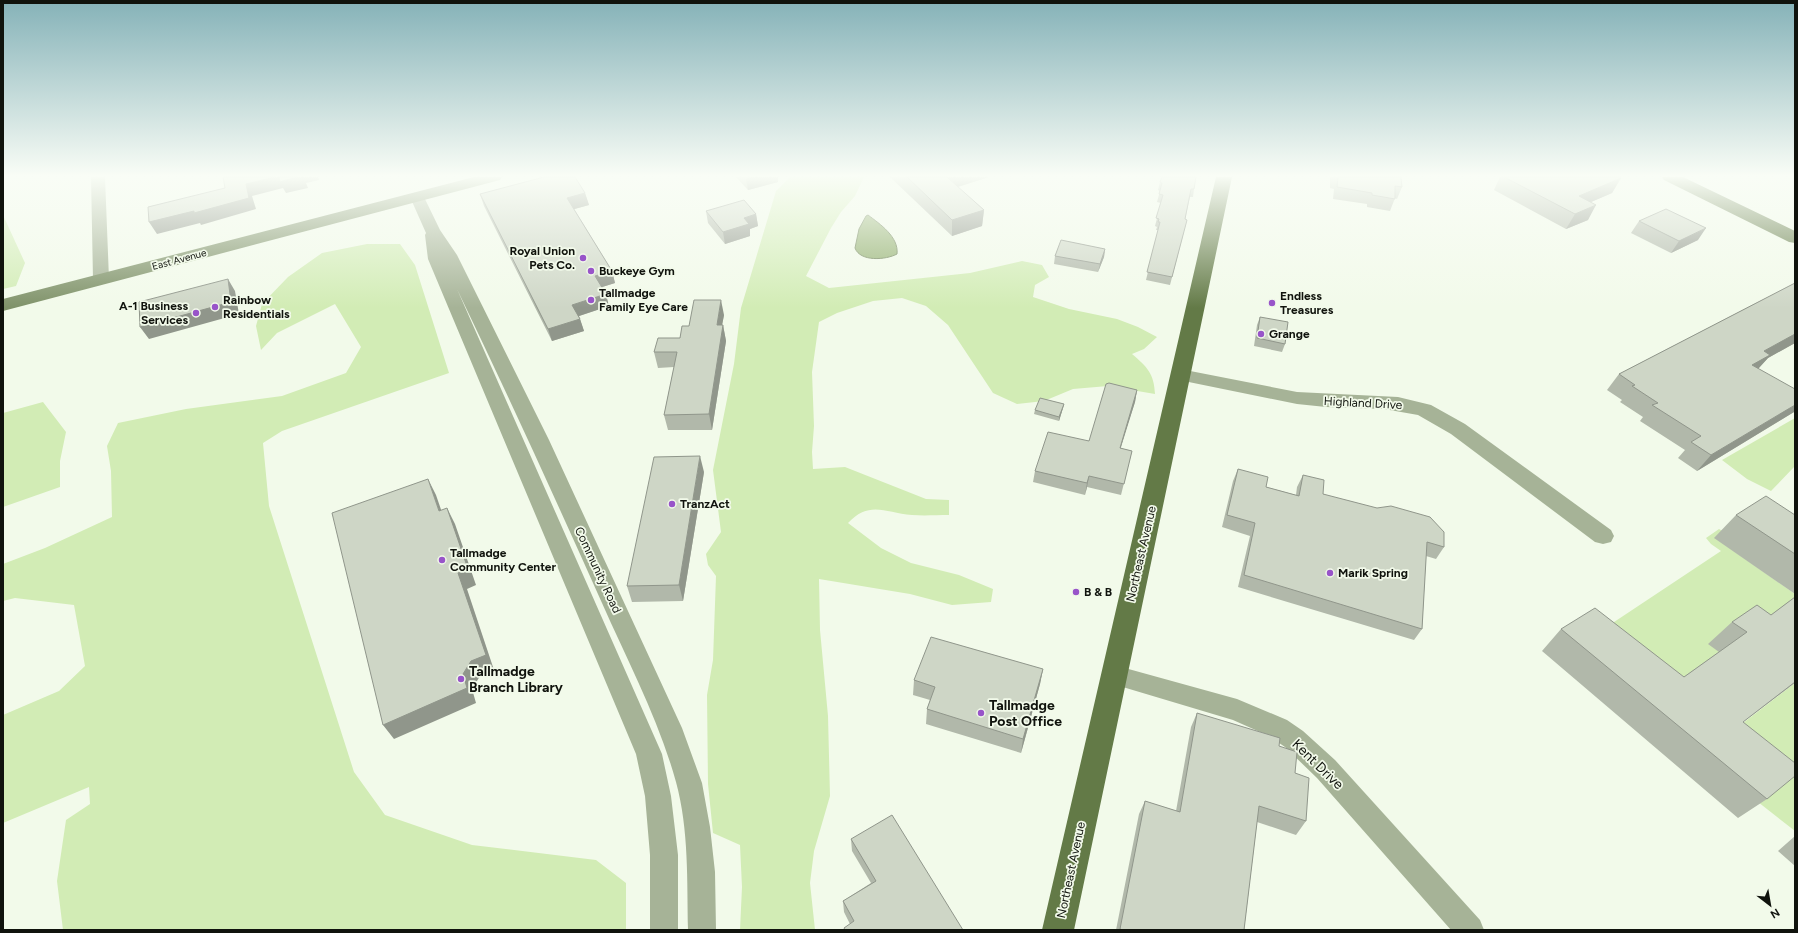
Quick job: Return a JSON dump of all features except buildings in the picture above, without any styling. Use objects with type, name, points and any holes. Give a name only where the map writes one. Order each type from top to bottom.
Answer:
[{"type":"main road","name":"East Avenue","points":[[3,305],[326,221]]},
{"type":"main road","name":"Northeast Avenue","points":[[1058,930],[1214,221]]},
{"type":"main road","points":[[1759,221],[1795,238]]},
{"type":"street","points":[[99,221],[101,279]]},
{"type":"street","name":"Community Road","points":[[428,221],[432,230],[449,255],[539,440],[670,728],[688,783],[696,827],[701,872],[702,930]]},
{"type":"street","name":"Community Road","points":[[432,230],[436,259],[649,754],[658,796],[664,855],[664,930]]},
{"type":"street","name":"Highland Drive","points":[[1180,376],[1297,398],[1333,402],[1414,406],[1433,414],[1458,429],[1603,536]]},
{"type":"street","points":[[516,447],[539,440]]},
{"type":"street","name":"Kent Drive","points":[[1114,675],[1237,710],[1278,728],[1294,739],[1326,769],[1470,930]]},
{"type":"street","points":[[621,690],[648,678]]},
{"type":"shaded area","points":[[3,221],[6,221],[25,263],[16,286],[3,289]]},
{"type":"shaded area","points":[[767,221],[836,221],[806,276],[829,288],[970,273],[1022,261],[1042,265],[1049,277],[1035,285],[1033,297],[1069,309],[1117,319],[1138,327],[1157,337],[1144,349],[1132,354],[1149,371],[1153,381],[1155,394],[1108,386],[1073,389],[1044,401],[1017,404],[993,393],[948,325],[926,306],[902,298],[873,301],[837,313],[819,322],[812,372],[814,426],[812,452],[813,469],[845,467],[926,499],[949,500],[949,515],[912,515],[871,510],[863,512],[848,523],[881,548],[911,563],[959,575],[993,589],[991,602],[952,605],[910,594],[819,579],[820,630],[828,716],[830,796],[814,851],[810,883],[815,930],[740,930],[742,887],[740,845],[713,833],[708,784],[707,695],[713,660],[716,576],[708,565],[706,554],[721,532],[713,470],[734,364],[741,308]]},
{"type":"shaded area","points":[[864,221],[875,221],[892,237],[897,248],[897,254],[886,258],[868,258],[862,256],[855,248],[859,229]]},
{"type":"shaded area","points":[[367,244],[400,244],[415,265],[449,373],[282,431],[263,443],[269,506],[354,772],[385,815],[472,845],[596,860],[626,883],[626,930],[63,930],[57,881],[66,820],[90,804],[89,787],[3,823],[3,715],[59,691],[85,666],[74,605],[15,598],[3,601],[3,564],[45,548],[112,517],[111,471],[107,446],[118,423],[186,409],[282,396],[346,373],[361,347],[335,304],[277,333],[261,350],[256,326],[262,304],[288,277],[322,253]]},
{"type":"shaded area","points":[[43,402],[66,432],[60,461],[60,487],[3,507],[3,413]]},
{"type":"shaded area","points":[[1795,418],[1795,466],[1771,491],[1747,479],[1722,460]]},
{"type":"shaded area","points":[[1719,529],[1724,532],[1715,538],[1795,594],[1795,601],[1660,699],[1596,634],[1721,551],[1711,544],[1706,538]]},
{"type":"shaded area","points":[[1795,683],[1795,831],[1758,802],[1717,743]]},
{"type":"place","name":"Royal Union Pets Co.","points":[[583,258]]},
{"type":"place","name":"Buckeye Gym","points":[[591,271]]},
{"type":"place","name":"Tallmadge Family Eye Care","points":[[591,300]]},
{"type":"place","name":"Endless Treasures","points":[[1272,303]]},
{"type":"place","name":"Rainbow Residentials","points":[[215,307]]},
{"type":"place","name":"A-1 Business Services","points":[[196,313]]},
{"type":"place","name":"Grange","points":[[1261,334]]},
{"type":"place","name":"TranzAct","points":[[672,504]]},
{"type":"place","name":"Tallmadge Community Center","points":[[442,560]]},
{"type":"place","name":"Marik Spring","points":[[1330,573]]},
{"type":"place","name":"B & B","points":[[1076,592]]},
{"type":"place","name":"Tallmadge Branch Library","points":[[461,679]]},
{"type":"place","name":"Tallmadge Post Office","points":[[981,713]]}]
